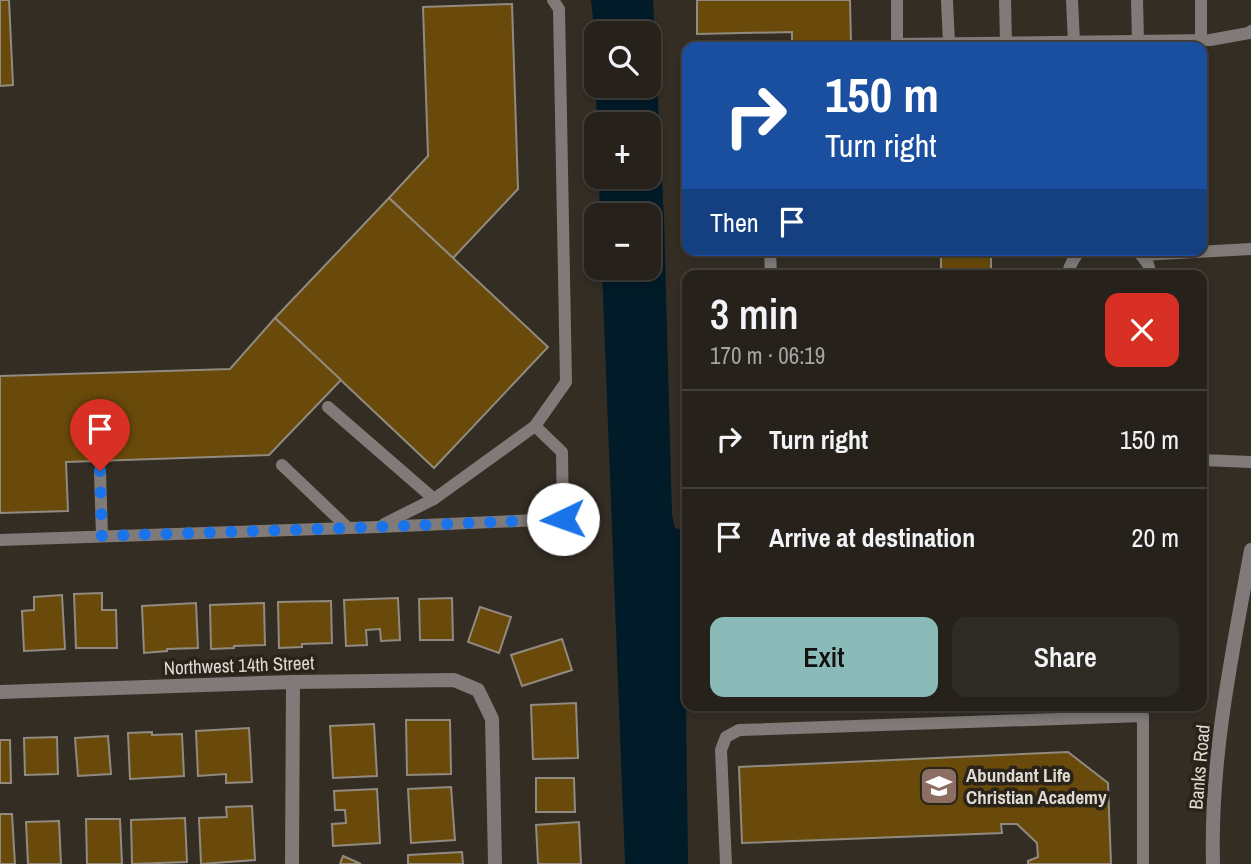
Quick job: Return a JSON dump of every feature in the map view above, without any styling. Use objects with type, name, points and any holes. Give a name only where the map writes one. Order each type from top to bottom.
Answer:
[{"type":"street","name":"Banks Road","points":[[1213,864],[1212,835],[1217,759],[1227,679],[1251,550]]},
{"type":"street","name":"Northwest 14th Street","points":[[0,692],[293,682],[454,680],[478,690],[492,719],[495,864]]},
{"type":"street","points":[[292,864],[293,682]]},
{"type":"lane","points":[[378,527],[434,499],[535,426],[566,382],[559,9],[553,0]]},
{"type":"lane","points":[[897,0],[897,42]]},
{"type":"lane","points":[[947,0],[949,42]]},
{"type":"lane","points":[[1004,0],[1006,42]]},
{"type":"lane","points":[[1072,0],[1074,42],[1202,40],[1251,31]]},
{"type":"lane","points":[[1137,0],[1138,41]]},
{"type":"lane","points":[[1201,0],[1202,40]]},
{"type":"lane","points":[[1207,250],[1251,249]]},
{"type":"lane","points":[[328,407],[434,499]]},
{"type":"lane","points":[[0,540],[563,519],[562,452],[535,426]]},
{"type":"lane","points":[[1207,460],[1251,462]]},
{"type":"lane","points":[[282,465],[348,528]]},
{"type":"lane","points":[[100,471],[102,536]]},
{"type":"lane","points":[[726,864],[721,750],[726,737],[739,730],[1143,716],[1143,864]]},
{"type":"water","points":[[591,0],[653,0],[654,21],[593,21]]},
{"type":"water","points":[[596,98],[658,98],[659,112],[597,112]]},
{"type":"water","points":[[661,160],[672,515],[675,528],[682,530],[682,711],[686,711],[688,864],[625,864],[602,280],[661,280],[661,203],[600,203],[599,189],[661,189]]},
{"type":"building","points":[[0,0],[9,0],[13,85],[0,86]]},
{"type":"building","points":[[697,0],[850,0],[851,42],[792,42],[792,32],[697,34]]},
{"type":"building","points":[[512,4],[518,189],[453,258],[389,198],[428,156],[423,7]]},
{"type":"building","points":[[389,198],[548,347],[434,468],[275,318]]},
{"type":"building","points":[[991,256],[991,270],[941,270],[941,257]]},
{"type":"building","points":[[275,318],[341,380],[269,455],[66,462],[68,511],[0,513],[0,376],[230,369]]},
{"type":"building","points":[[102,593],[102,610],[116,610],[117,648],[76,648],[74,594]]},
{"type":"building","points":[[62,595],[65,649],[24,651],[22,611],[34,610],[34,597]]},
{"type":"building","points":[[398,598],[400,640],[381,641],[380,629],[366,630],[367,645],[346,646],[344,600]]},
{"type":"building","points":[[452,598],[453,640],[420,640],[419,599]]},
{"type":"building","points":[[331,601],[332,643],[279,648],[278,602]]},
{"type":"building","points":[[196,603],[198,648],[144,653],[142,606]]},
{"type":"building","points":[[264,603],[265,645],[211,649],[210,605]]},
{"type":"building","points":[[480,607],[511,617],[499,653],[468,642]]},
{"type":"building","points":[[562,639],[572,670],[522,686],[511,655]]},
{"type":"building","points":[[576,703],[578,758],[533,759],[531,705]]},
{"type":"building","points":[[406,720],[450,720],[451,774],[407,775]]},
{"type":"building","points":[[374,724],[377,776],[333,778],[330,726]]},
{"type":"building","points":[[249,728],[252,782],[226,783],[226,774],[198,776],[196,731]]},
{"type":"building","points":[[152,732],[152,735],[182,734],[184,776],[130,779],[128,733]]},
{"type":"building","points":[[108,736],[111,774],[78,776],[75,738]]},
{"type":"building","points":[[57,737],[58,774],[25,775],[24,738]]},
{"type":"building","points":[[0,740],[10,740],[11,783],[0,783]]},
{"type":"building","name":"Abundant Life Christian Academy","points":[[1068,752],[1108,783],[1111,864],[1028,864],[1028,861],[1038,857],[1037,843],[1017,824],[1001,824],[1002,833],[742,843],[739,767]]},
{"type":"building","points":[[536,778],[574,778],[575,812],[536,812]]},
{"type":"building","points":[[451,787],[455,840],[411,843],[408,789]]},
{"type":"building","points":[[377,789],[380,843],[333,846],[332,824],[346,823],[345,810],[335,810],[334,791]]},
{"type":"building","points":[[252,806],[255,860],[201,864],[199,818],[227,817],[226,807]]},
{"type":"building","points":[[0,814],[12,814],[15,864],[0,864]]},
{"type":"building","points":[[185,818],[187,862],[132,864],[131,820]]},
{"type":"building","points":[[86,819],[120,819],[122,864],[87,864]]},
{"type":"building","points":[[59,821],[61,864],[28,864],[26,822]]},
{"type":"building","points":[[579,822],[581,864],[538,864],[536,825]]},
{"type":"building","points":[[462,852],[463,864],[408,864],[408,855]]},
{"type":"building","points":[[343,856],[361,864],[340,864]]},
{"type":"place","name":"Abundant Life Christian Academy","points":[[939,786]]},
{"type":"route","points":[[100,471],[102,536],[563,519]]}]
